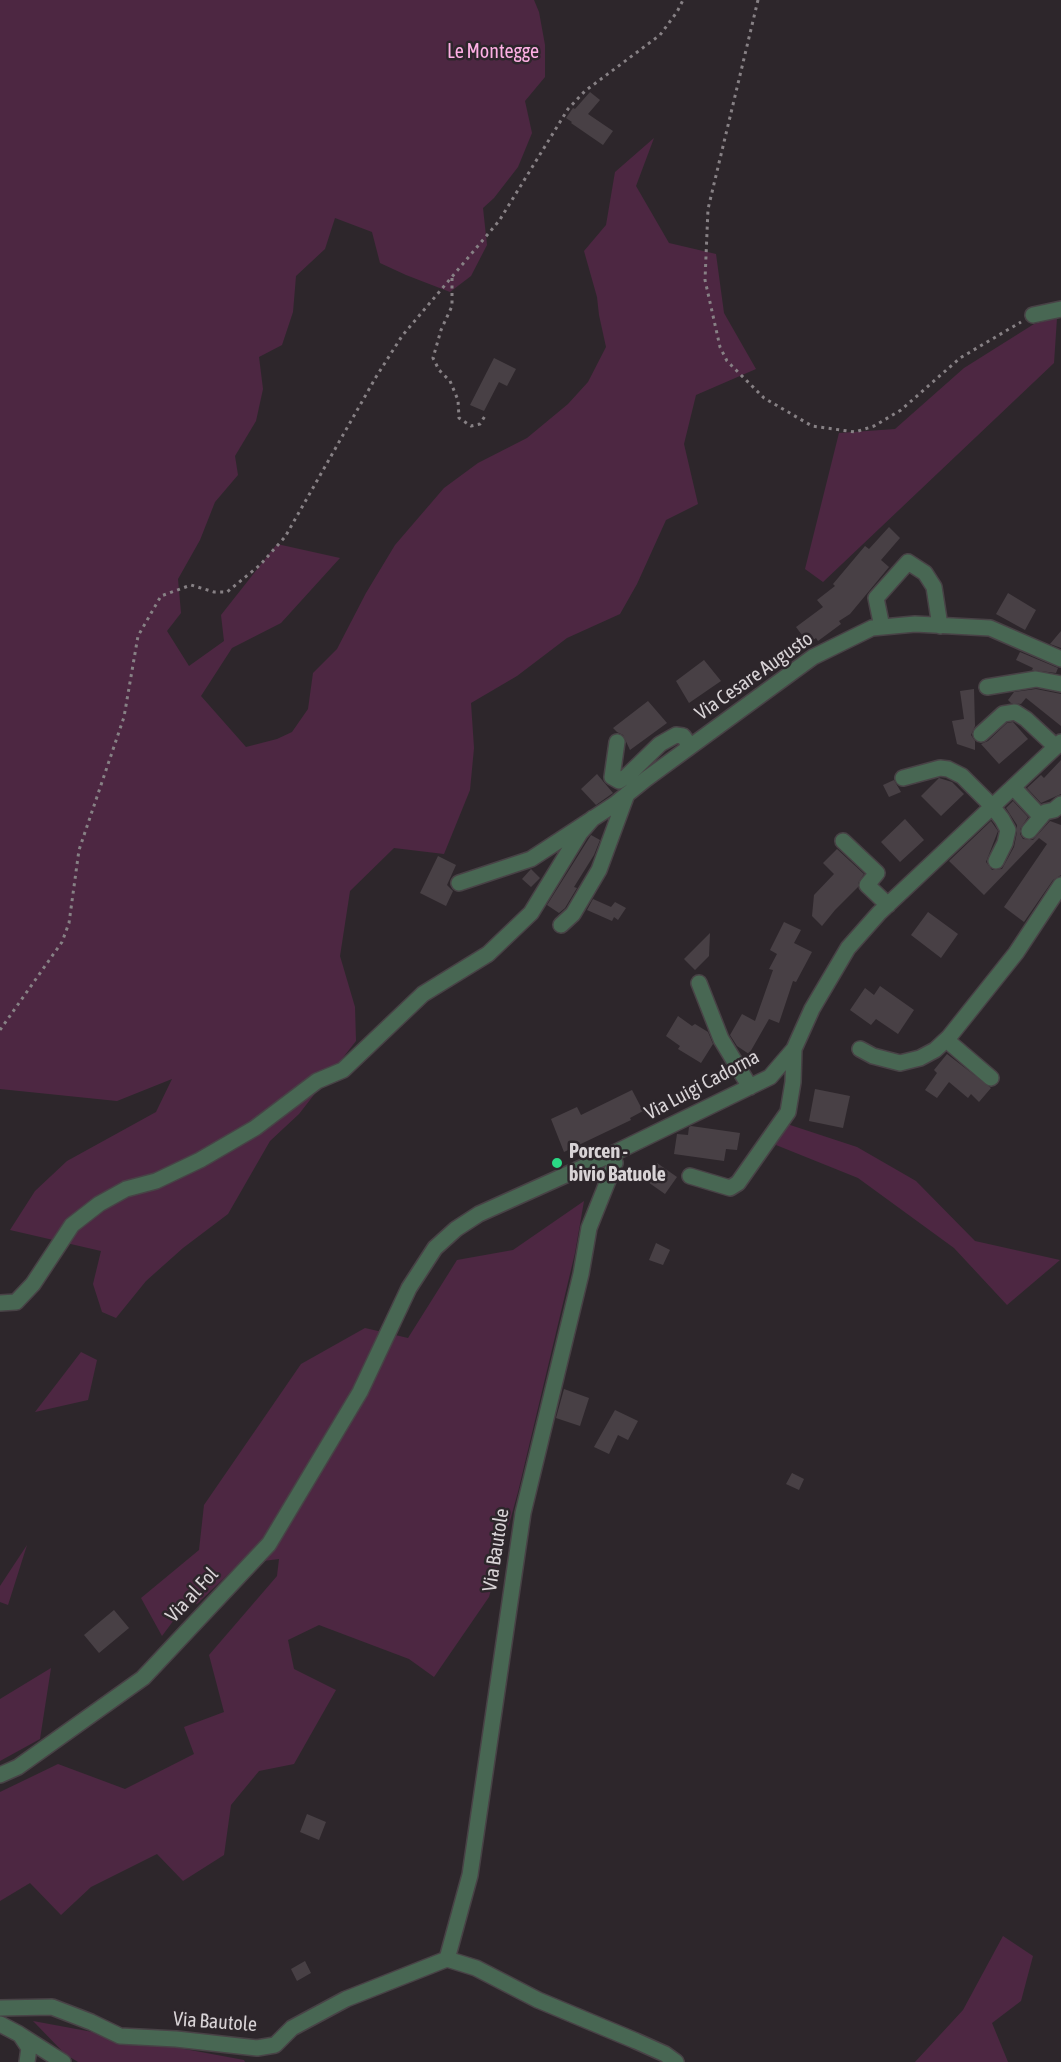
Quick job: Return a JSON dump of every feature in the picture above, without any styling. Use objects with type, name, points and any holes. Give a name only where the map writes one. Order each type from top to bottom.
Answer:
[{"type":"street","points":[[1033,315],[1061,309]]},
{"type":"street","points":[[882,627],[876,598],[908,562],[925,573],[934,587],[940,626]]},
{"type":"street","name":"Via Cesare Augusto","points":[[459,883],[531,859],[627,794],[813,657],[872,628],[915,624],[990,628],[1061,659]]},
{"type":"street","points":[[987,687],[1036,679],[1061,684]]},
{"type":"street","points":[[981,734],[1003,714],[1015,712],[1058,744]]},
{"type":"street","points":[[617,742],[612,777],[619,781],[660,744],[676,735],[683,736],[690,746]]},
{"type":"street","name":"Via Luigi Cadorna","points":[[360,1392],[408,1288],[435,1248],[456,1229],[479,1214],[610,1155],[770,1077],[794,1048],[812,1009],[848,948],[888,905],[1058,744]]},
{"type":"street","points":[[903,778],[940,768],[962,776],[992,806],[1008,831],[996,861]]},
{"type":"street","points":[[1014,786],[1041,817]]},
{"type":"street","points":[[561,925],[573,914],[599,870],[627,794]]},
{"type":"street","points":[[1029,831],[1045,812],[1054,810],[1061,804]]},
{"type":"street","points":[[0,1302],[16,1302],[33,1284],[72,1225],[99,1204],[126,1189],[156,1180],[200,1160],[255,1128],[317,1082],[343,1070],[423,994],[451,979],[488,954],[531,913],[580,833],[593,818]]},
{"type":"street","points":[[843,841],[877,873],[867,885],[888,905]]},
{"type":"street","points":[[860,1049],[873,1056],[900,1063],[920,1058],[935,1050],[1016,953],[1061,885]]},
{"type":"street","points":[[699,983],[722,1039],[750,1087]]},
{"type":"street","points":[[948,1037],[950,1042],[991,1078]]},
{"type":"street","points":[[690,1176],[730,1188],[738,1183],[788,1112],[793,1083],[794,1048]]},
{"type":"street","name":"Via Bautole","points":[[0,2008],[51,2007],[91,2022],[120,2037],[176,2039],[257,2048],[275,2045],[292,2028],[346,2000],[447,1959],[470,1875],[523,1513],[581,1274],[589,1228],[615,1164],[610,1155]]},
{"type":"street","name":"Via al Fol","points":[[0,1775],[18,1767],[143,1678],[246,1569],[269,1544],[360,1392]]},
{"type":"street","points":[[447,1959],[476,1968],[538,2000],[665,2054],[676,2062]]},
{"type":"street","points":[[0,2024],[63,2062]]},
{"type":"street","points":[[19,2034],[29,2048],[27,2062]]},
{"type":"path","points":[[0,1030],[62,942],[69,923],[79,850],[124,717],[138,636],[161,596],[191,585],[214,592],[227,592],[260,565],[285,537],[375,377],[402,336],[499,221],[568,109],[585,91],[660,35],[683,0]]},
{"type":"path","points":[[758,0],[708,209],[705,280],[720,347],[727,361],[764,398],[812,426],[855,432],[874,426],[901,410],[960,358],[1033,315]]},
{"type":"path","points":[[452,278],[452,306],[441,330],[433,358],[450,381],[458,400],[459,418],[471,426],[480,424],[486,416]]},
{"type":"green space","name":"Le Montegge","points":[[0,0],[534,0],[539,12],[545,45],[545,77],[525,101],[532,133],[518,167],[494,198],[483,208],[487,245],[471,276],[450,292],[406,275],[380,263],[372,232],[335,218],[325,249],[296,276],[293,312],[282,345],[259,357],[263,389],[256,421],[235,456],[238,475],[215,502],[200,540],[178,579],[181,613],[167,631],[189,666],[224,641],[221,615],[277,544],[340,558],[281,623],[232,648],[201,696],[246,747],[277,739],[292,732],[308,709],[313,673],[337,649],[366,593],[395,545],[444,488],[478,463],[527,438],[568,404],[588,382],[606,347],[597,297],[584,251],[606,225],[615,172],[654,138],[636,186],[669,243],[716,254],[724,313],[756,369],[696,395],[684,444],[698,504],[666,520],[637,584],[620,614],[567,638],[517,676],[471,703],[474,748],[470,790],[444,854],[394,848],[350,891],[340,956],[355,1007],[356,1041],[299,1114],[270,1141],[228,1214],[183,1248],[146,1281],[116,1318],[102,1312],[93,1284],[101,1251],[10,1230],[35,1191],[67,1161],[156,1112],[172,1079],[117,1101],[0,1089]]},
{"type":"green space","points":[[1057,318],[1054,363],[823,582],[805,569],[839,433],[895,429],[964,368],[1034,324]]},
{"type":"green space","points":[[784,1123],[857,1147],[916,1181],[975,1241],[1060,1260],[1007,1305],[954,1248],[858,1178],[776,1145]]},
{"type":"green space","points":[[584,1201],[575,1253],[518,1492],[489,1597],[434,1677],[409,1659],[319,1625],[288,1640],[294,1669],[336,1690],[294,1764],[259,1771],[231,1805],[224,1855],[183,1881],[157,1854],[91,1887],[61,1915],[30,1883],[0,1901],[0,1792],[58,1764],[125,1789],[194,1754],[184,1727],[224,1712],[209,1655],[277,1576],[279,1559],[239,1564],[197,1604],[185,1605],[162,1636],[141,1598],[199,1550],[204,1505],[301,1364],[365,1328],[408,1338],[457,1260],[513,1250]]},
{"type":"green space","points":[[81,1352],[97,1360],[88,1400],[35,1412]]},
{"type":"green space","points":[[27,1545],[8,1605],[0,1602],[0,1586]]},
{"type":"green space","points":[[51,1668],[40,1739],[0,1761],[0,1699]]},
{"type":"green space","points":[[1003,1936],[1033,1956],[1021,2001],[992,2023],[1008,2062],[915,2062],[963,2010]]},
{"type":"green space","points":[[33,2021],[245,2062],[78,2062],[65,2054]]},
{"type":"building","points":[[590,92],[600,100],[588,114],[613,131],[603,145],[566,118]]},
{"type":"building","points":[[494,358],[516,369],[507,386],[499,382],[484,411],[470,405]]},
{"type":"building","points":[[889,527],[900,538],[881,560],[889,567],[850,614],[839,621],[841,624],[818,641],[816,638],[808,643],[796,627],[823,607],[817,600],[835,586],[833,584],[865,546],[869,549]]},
{"type":"building","points":[[1008,593],[1036,610],[1025,630],[996,614]]},
{"type":"building","points":[[1061,631],[1061,648],[1050,644]]},
{"type":"building","points":[[1020,652],[1058,668],[1056,673],[1032,670],[1033,668],[1016,660]]},
{"type":"building","points":[[704,660],[721,681],[689,703],[676,681]]},
{"type":"building","points":[[974,689],[975,726],[971,735],[975,741],[975,750],[957,744],[952,721],[964,719],[960,691]]},
{"type":"building","points":[[1036,689],[1061,694],[1061,726],[1026,698],[1021,704],[1011,703],[1008,700],[1014,692]]},
{"type":"building","points":[[648,701],[667,723],[630,750],[623,735],[613,728]]},
{"type":"building","points":[[1013,722],[1028,739],[999,764],[981,744],[988,741],[1007,723]]},
{"type":"building","points":[[1061,760],[1061,794],[1041,803],[1027,788],[1041,775],[1044,778]]},
{"type":"building","points":[[597,774],[613,793],[596,805],[581,789]]},
{"type":"building","points":[[939,778],[952,782],[964,794],[941,816],[921,796]]},
{"type":"building","points":[[894,780],[901,792],[889,797],[883,785]]},
{"type":"building","points":[[1013,801],[1028,817],[1020,829],[1023,839],[1033,840],[1050,821],[1061,825],[1061,875],[1053,880],[1024,922],[1004,907],[1047,844],[1039,838],[984,895],[949,861],[991,821],[998,831],[986,862],[992,870],[1002,869],[1014,847],[1017,832],[1017,825],[1006,808]]},
{"type":"building","points":[[905,819],[924,840],[900,862],[881,842]]},
{"type":"building","points":[[591,835],[600,840],[594,855],[574,887],[577,888],[565,908],[559,913],[547,905]]},
{"type":"building","points":[[837,849],[864,874],[858,887],[822,926],[812,916],[814,895],[834,874],[823,863]]},
{"type":"building","points":[[438,856],[456,865],[447,885],[453,891],[446,906],[420,893]]},
{"type":"building","points":[[531,869],[540,878],[531,887],[522,879]]},
{"type":"building","points":[[593,899],[611,907],[615,902],[626,908],[618,920],[614,917],[612,921],[587,910]]},
{"type":"building","points":[[928,912],[958,934],[941,958],[911,935]]},
{"type":"building","points":[[784,922],[801,930],[794,943],[812,952],[796,982],[793,981],[779,1023],[769,1019],[749,1054],[737,1046],[730,1035],[742,1014],[755,1021],[773,970],[769,969],[777,954],[770,950]]},
{"type":"building","points":[[710,933],[709,956],[695,970],[684,959]]},
{"type":"building","points":[[880,986],[914,1010],[898,1034],[876,1019],[871,1025],[850,1010],[865,988],[874,995]]},
{"type":"building","points":[[678,1016],[692,1026],[695,1024],[708,1032],[713,1044],[701,1063],[678,1049],[680,1046],[666,1036]]},
{"type":"building","points":[[947,1054],[991,1088],[979,1102],[971,1094],[968,1098],[949,1082],[937,1098],[925,1090],[937,1073],[934,1070]]},
{"type":"building","points":[[815,1089],[850,1096],[843,1128],[809,1121]]},
{"type":"building","points":[[632,1090],[643,1111],[630,1118],[631,1120],[564,1152],[551,1119],[577,1107],[581,1115]]},
{"type":"building","points":[[691,1126],[740,1133],[737,1150],[726,1149],[724,1161],[674,1154],[677,1134],[688,1135]]},
{"type":"building","points":[[657,1163],[677,1177],[665,1194],[645,1180]]},
{"type":"building","points":[[656,1243],[670,1250],[663,1265],[649,1260]]},
{"type":"building","points":[[564,1389],[589,1398],[580,1426],[556,1418]]},
{"type":"building","points":[[615,1410],[638,1421],[628,1440],[618,1435],[609,1454],[594,1447]]},
{"type":"building","points":[[792,1473],[804,1479],[799,1490],[786,1484]]},
{"type":"building","points":[[114,1610],[129,1628],[99,1653],[84,1635]]},
{"type":"building","points":[[307,1814],[326,1822],[319,1840],[300,1832]]},
{"type":"building","points":[[305,1961],[311,1973],[297,1981],[291,1969]]},
{"type":"place","name":"Porcen - bivio Batuole","points":[[557,1163]]}]
